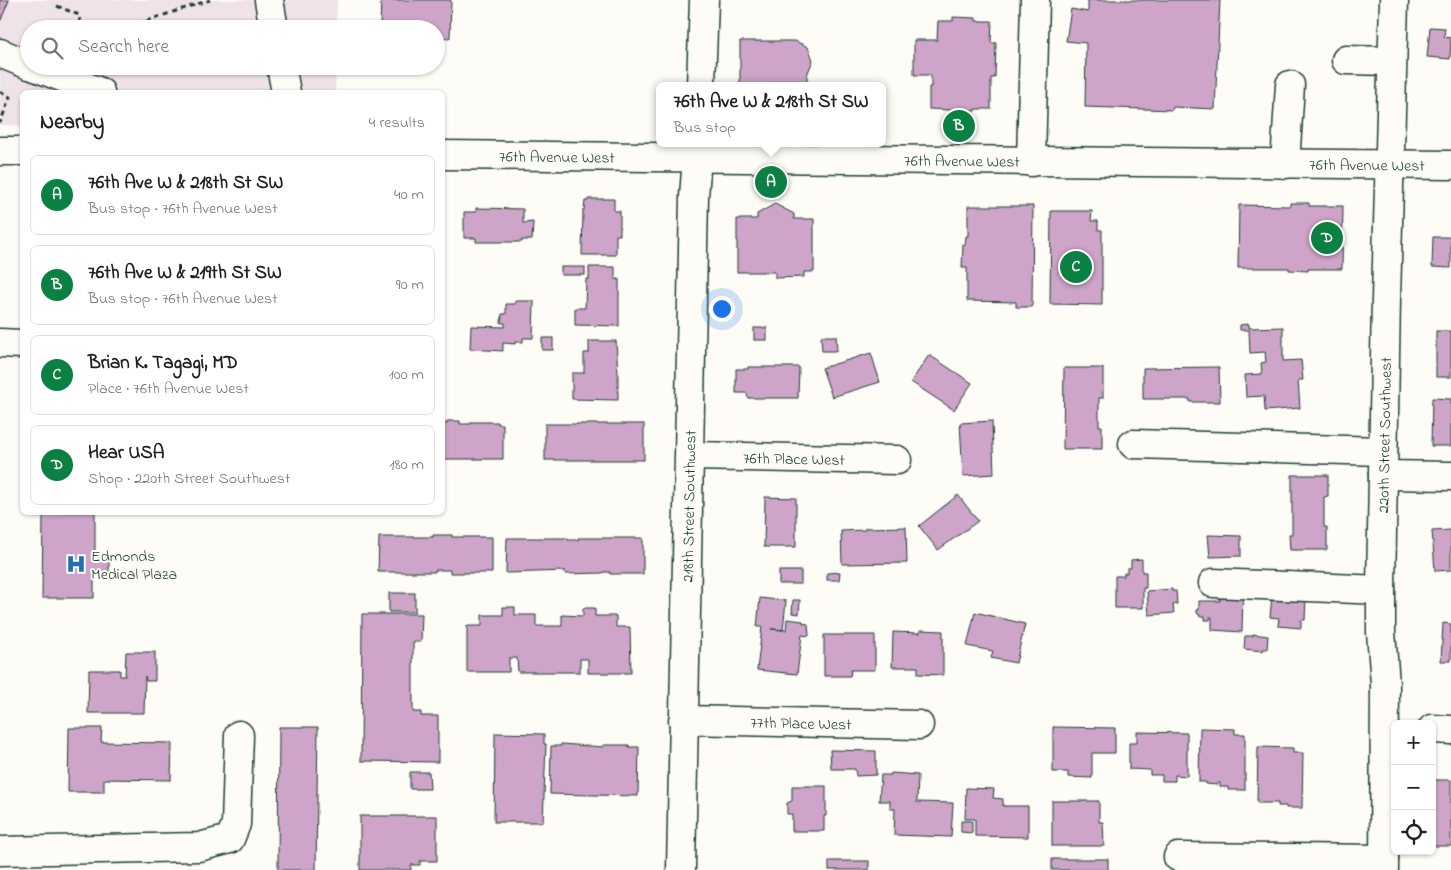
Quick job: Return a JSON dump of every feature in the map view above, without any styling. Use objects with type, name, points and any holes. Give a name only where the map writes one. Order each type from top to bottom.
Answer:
[{"type":"street","points":[[269,0],[272,20]]},
{"type":"street","points":[[702,82],[704,0]]},
{"type":"street","points":[[1031,162],[1034,0]]},
{"type":"street","name":"220th Street Southwest","points":[[1384,865],[1390,729],[1381,632],[1381,590],[1391,61],[1394,0]]},
{"type":"street","points":[[0,53],[20,61]]},
{"type":"street","points":[[1346,60],[1391,61]]},
{"type":"street","points":[[56,75],[95,90]]},
{"type":"street","points":[[283,75],[286,90]]},
{"type":"street","points":[[1285,164],[1290,85]]},
{"type":"street","points":[[0,150],[20,151]]},
{"type":"street","name":"76th Avenue West","points":[[445,155],[698,151],[1031,162],[1451,165]]},
{"type":"street","name":"218th Street Southwest","points":[[681,870],[694,197],[698,151]]},
{"type":"street","points":[[0,343],[20,344]]},
{"type":"street","points":[[1133,444],[1383,463],[1451,476]]},
{"type":"street","name":"76th Place West","points":[[690,456],[897,460]]},
{"type":"street","points":[[1213,582],[1381,590]]},
{"type":"street","name":"77th Place West","points":[[683,720],[919,725]]},
{"type":"street","points":[[1436,729],[1451,730]]},
{"type":"street","points":[[0,852],[199,847],[230,839],[236,824],[239,735]]},
{"type":"street","points":[[1178,858],[1384,865]]},
{"type":"path","points":[[149,20],[210,0]]},
{"type":"path","points":[[57,6],[79,15],[80,20]]},
{"type":"path","points":[[0,92],[10,97],[0,124]]},
{"type":"shaded area","points":[[0,0],[337,0],[336,20],[20,20],[20,75],[336,75],[335,90],[20,90],[20,126],[0,125]]},
{"type":"building","points":[[0,0],[9,0],[1,20],[0,20]]},
{"type":"building","points":[[381,0],[451,0],[450,38],[445,38],[445,20],[380,20]]},
{"type":"building","points":[[1088,0],[1220,0],[1215,109],[1173,107],[1172,110],[1085,107],[1086,43],[1066,41],[1071,9],[1088,12]]},
{"type":"building","points":[[953,17],[976,18],[976,21],[992,21],[991,43],[996,43],[995,78],[991,78],[991,109],[975,109],[975,111],[929,109],[931,75],[914,75],[914,40],[937,40],[938,21],[953,21]]},
{"type":"building","points":[[1430,27],[1445,28],[1444,37],[1451,38],[1450,59],[1427,57]]},
{"type":"building","points":[[740,41],[795,41],[808,47],[813,60],[807,75],[807,82],[740,82]]},
{"type":"building","points":[[588,199],[614,199],[614,211],[620,211],[620,235],[616,235],[616,255],[582,255],[583,210],[585,201],[588,201]]},
{"type":"building","points":[[1290,203],[1309,203],[1309,206],[1343,206],[1342,269],[1308,269],[1308,271],[1289,270],[1289,268],[1238,268],[1239,205],[1290,206]]},
{"type":"building","points":[[775,204],[794,214],[794,219],[814,219],[814,272],[804,272],[804,277],[775,278],[775,272],[737,272],[737,219],[757,219],[757,214]]},
{"type":"building","points":[[968,206],[1033,206],[1032,307],[1016,307],[1016,302],[967,301],[967,268],[962,268],[963,244],[965,245],[966,236],[968,236]]},
{"type":"building","points":[[476,208],[523,209],[523,223],[533,222],[532,240],[522,240],[522,242],[476,242],[476,238],[464,238],[464,212],[476,212]]},
{"type":"building","points":[[1051,211],[1092,211],[1091,221],[1098,221],[1098,230],[1102,230],[1102,305],[1050,304]]},
{"type":"building","points":[[1433,237],[1451,237],[1451,268],[1432,267]]},
{"type":"building","points":[[561,267],[585,267],[585,275],[561,275]]},
{"type":"building","points":[[589,267],[615,267],[615,279],[619,279],[619,326],[575,325],[575,308],[585,308],[586,279],[589,279]]},
{"type":"building","points":[[515,301],[534,301],[533,338],[523,338],[523,342],[515,342],[515,344],[503,343],[503,351],[470,349],[471,326],[505,327],[505,323],[501,323],[502,314],[506,314],[506,304],[515,304]]},
{"type":"building","points":[[1249,324],[1249,328],[1283,327],[1283,361],[1301,360],[1303,380],[1298,380],[1300,408],[1265,411],[1264,396],[1246,397],[1245,375],[1262,374],[1261,363],[1266,362],[1265,352],[1250,353],[1249,330],[1240,330],[1240,325]]},
{"type":"building","points":[[754,328],[767,328],[767,340],[754,340]]},
{"type":"building","points":[[1436,331],[1451,331],[1451,377],[1436,377]]},
{"type":"building","points":[[821,336],[836,336],[837,351],[822,351]]},
{"type":"building","points":[[542,338],[553,338],[553,350],[542,350]]},
{"type":"building","points":[[589,341],[616,341],[618,400],[572,399],[572,373],[584,373],[584,353],[589,353]]},
{"type":"building","points":[[871,353],[880,382],[832,397],[822,368]]},
{"type":"building","points":[[929,355],[972,383],[954,410],[911,382]]},
{"type":"building","points":[[748,367],[799,367],[798,398],[748,398],[747,393],[736,393],[736,369],[748,369]]},
{"type":"building","points":[[1219,367],[1220,402],[1190,402],[1190,399],[1143,399],[1143,368]]},
{"type":"building","points":[[1064,368],[1103,368],[1103,398],[1099,398],[1099,426],[1102,426],[1102,449],[1063,449]]},
{"type":"building","points":[[1432,398],[1451,399],[1451,446],[1431,446]]},
{"type":"building","points":[[447,421],[460,421],[460,424],[498,422],[498,424],[503,424],[503,459],[445,459],[445,424],[447,424]]},
{"type":"building","points":[[992,421],[994,474],[963,476],[960,423]]},
{"type":"building","points":[[545,424],[644,424],[644,460],[545,460]]},
{"type":"building","points":[[1292,475],[1328,475],[1328,496],[1324,497],[1324,527],[1327,527],[1327,550],[1290,550],[1289,534],[1292,534]]},
{"type":"building","points":[[958,495],[978,521],[938,550],[919,526]]},
{"type":"building","points":[[765,497],[796,498],[796,547],[764,547]]},
{"type":"building","name":"Edmonds Medical Plaza","points":[[43,515],[95,515],[95,555],[109,555],[109,573],[94,573],[94,598],[42,598]]},
{"type":"building","points":[[906,527],[907,563],[842,564],[841,531],[865,530],[865,528]]},
{"type":"building","points":[[1451,530],[1451,570],[1435,571],[1432,531]]},
{"type":"building","points":[[433,535],[492,537],[492,573],[450,573],[450,570],[435,570],[435,572],[378,572],[379,537],[433,537]]},
{"type":"building","points":[[1208,535],[1241,536],[1241,556],[1210,557]]},
{"type":"building","points":[[507,538],[568,538],[568,540],[578,540],[578,538],[643,538],[643,574],[610,574],[610,572],[603,572],[565,574],[565,571],[506,573]]},
{"type":"building","points":[[1142,559],[1142,572],[1146,572],[1146,588],[1143,588],[1143,608],[1115,608],[1115,576],[1124,576],[1124,573],[1127,573],[1127,568],[1131,568],[1131,560]]},
{"type":"building","points":[[779,571],[801,571],[801,584],[779,584]]},
{"type":"building","points":[[840,572],[839,580],[827,580],[827,573]]},
{"type":"building","points":[[1172,589],[1172,591],[1176,591],[1177,604],[1173,605],[1174,613],[1149,615],[1147,591]]},
{"type":"building","points":[[1243,591],[1242,632],[1212,630],[1212,617],[1210,617],[1210,620],[1205,620],[1205,616],[1199,616],[1197,613],[1199,601],[1220,601],[1220,593]]},
{"type":"building","points":[[389,593],[415,593],[415,612],[389,612]]},
{"type":"building","points":[[1272,595],[1306,598],[1305,620],[1301,620],[1301,628],[1278,626],[1279,618],[1270,617]]},
{"type":"building","points":[[760,598],[786,601],[783,630],[786,630],[787,619],[803,621],[803,623],[808,624],[809,636],[802,635],[797,674],[757,670],[762,627],[757,627]]},
{"type":"building","points":[[793,600],[800,600],[799,614],[792,613]]},
{"type":"building","points":[[503,607],[515,607],[515,615],[536,615],[536,626],[562,626],[562,615],[583,616],[583,608],[595,608],[595,616],[616,616],[616,627],[630,627],[631,673],[588,673],[588,659],[580,659],[580,672],[518,672],[517,658],[509,658],[509,672],[467,672],[467,626],[482,626],[482,615],[503,615]]},
{"type":"building","points":[[975,612],[1025,624],[1016,663],[991,658],[993,651],[967,646]]},
{"type":"building","points":[[362,614],[422,614],[421,642],[413,642],[413,712],[421,712],[421,716],[438,716],[438,762],[361,761]]},
{"type":"building","points":[[1443,623],[1451,624],[1451,661],[1441,661]]},
{"type":"building","points":[[920,630],[943,631],[943,675],[918,674],[918,667],[892,667],[893,632],[920,633]]},
{"type":"building","points":[[1253,634],[1268,636],[1267,649],[1263,649],[1263,651],[1244,649],[1245,636],[1253,636]]},
{"type":"building","points":[[824,635],[875,635],[875,670],[851,670],[850,676],[824,676]]},
{"type":"building","points":[[126,652],[155,652],[155,681],[146,681],[145,676],[144,713],[88,713],[89,670],[120,670],[120,676],[125,676]]},
{"type":"building","points":[[279,727],[318,727],[316,870],[278,870]]},
{"type":"building","points":[[1053,727],[1115,728],[1115,753],[1092,753],[1092,778],[1068,777],[1068,772],[1053,772]]},
{"type":"building","points":[[69,728],[102,728],[101,742],[172,743],[171,780],[104,779],[104,792],[68,792]]},
{"type":"building","points":[[1200,728],[1235,729],[1235,734],[1245,734],[1245,790],[1228,790],[1228,787],[1220,787],[1220,783],[1217,783],[1217,785],[1199,782]]},
{"type":"building","points":[[1137,732],[1187,733],[1187,776],[1175,775],[1175,781],[1162,781],[1162,775],[1150,775],[1150,770],[1129,769],[1129,743],[1137,743]]},
{"type":"building","points":[[495,733],[544,734],[544,744],[546,744],[543,822],[494,822]]},
{"type":"building","points":[[561,744],[603,747],[603,745],[629,745],[629,747],[639,747],[638,796],[550,794],[551,746],[561,746]]},
{"type":"building","points":[[1258,747],[1293,748],[1293,753],[1303,753],[1302,808],[1286,808],[1286,806],[1278,806],[1278,803],[1257,803]]},
{"type":"building","points":[[830,750],[876,751],[876,775],[856,776],[855,769],[831,769]]},
{"type":"building","points":[[410,772],[429,772],[430,789],[410,789]]},
{"type":"building","points":[[891,773],[918,775],[917,802],[953,803],[951,837],[894,835],[895,809],[890,809],[890,801],[879,801],[881,775],[891,775]]},
{"type":"building","points":[[1436,780],[1451,780],[1451,846],[1436,846]]},
{"type":"building","points":[[792,786],[826,786],[824,831],[792,831],[792,814],[787,814],[787,803],[792,801]]},
{"type":"building","points":[[966,788],[994,789],[993,798],[1003,799],[1003,806],[1028,806],[1028,837],[975,836],[975,819],[965,819]]},
{"type":"building","points":[[1052,801],[1099,801],[1099,822],[1103,822],[1104,846],[1052,846]]},
{"type":"building","points":[[360,816],[437,816],[437,861],[420,861],[420,865],[411,865],[411,870],[360,870]]},
{"type":"building","points":[[961,821],[972,821],[972,833],[961,832]]},
{"type":"building","points":[[1052,859],[1108,859],[1108,870],[1052,870]]},
{"type":"building","points":[[829,861],[869,861],[869,870],[829,870]]},
{"type":"place","name":"76th Ave W & 219th St SW","points":[[959,126]]},
{"type":"place","name":"76th Ave W & 218th St SW","points":[[771,182]]},
{"type":"place","name":"Hear USA","points":[[1327,238]]},
{"type":"place","name":"Brian K. Tagagi, MD","points":[[1076,267]]},
{"type":"place","name":"Edmonds Medical Plaza","points":[[76,564]]}]
